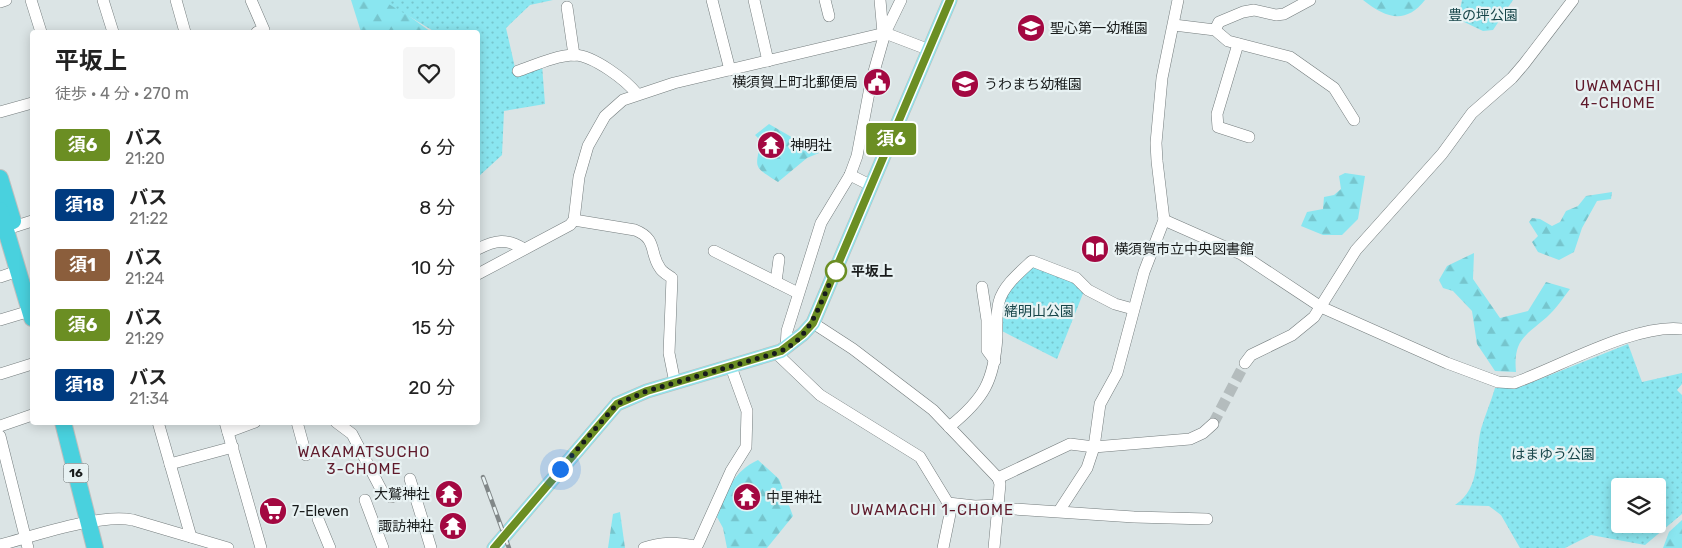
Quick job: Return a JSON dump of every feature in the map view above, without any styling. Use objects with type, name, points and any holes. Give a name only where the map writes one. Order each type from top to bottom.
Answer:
[{"type":"highway","points":[[0,178],[7,229],[30,312]]},
{"type":"highway","points":[[0,210],[30,278]]},
{"type":"highway","name":"16","points":[[64,425],[94,522],[105,548]]},
{"type":"highway","name":"16","points":[[75,425],[94,522],[95,548]]},
{"type":"main road","points":[[494,548],[613,407],[647,391],[781,350],[813,323],[872,186],[927,49],[950,0]]},
{"type":"street","points":[[0,2],[6,0]]},
{"type":"street","points":[[31,0],[40,30]]},
{"type":"street","points":[[103,0],[112,30]]},
{"type":"street","points":[[176,0],[184,30]]},
{"type":"street","points":[[251,0],[264,30]]},
{"type":"street","points":[[712,0],[730,70]]},
{"type":"street","points":[[754,0],[768,61]]},
{"type":"street","points":[[825,0],[829,16]]},
{"type":"street","points":[[880,0],[884,33]]},
{"type":"street","points":[[901,0],[884,33],[871,82],[857,156],[850,175],[821,223],[781,350],[820,395],[920,457],[948,504],[950,514],[943,548]]},
{"type":"street","points":[[1060,511],[1087,468],[1094,447],[1100,404],[1117,373],[1144,272],[1164,220],[1156,143],[1162,78],[1178,0]]},
{"type":"street","points":[[1215,30],[1219,22],[1243,12],[1254,10],[1276,15],[1284,14],[1310,0]]},
{"type":"street","points":[[1244,363],[1251,355],[1292,335],[1314,317],[1356,250],[1442,154],[1472,113],[1512,78],[1573,0]]},
{"type":"street","points":[[567,6],[574,55]]},
{"type":"street","points":[[1174,25],[1215,30],[1228,40],[1238,44],[1290,57],[1334,88],[1354,120]]},
{"type":"street","points":[[480,273],[570,225],[574,220],[579,177],[593,136],[605,116],[615,106],[637,94],[884,33],[927,49]]},
{"type":"street","points":[[1238,44],[1217,114],[1218,127],[1249,137]]},
{"type":"street","points":[[518,71],[574,55],[596,62],[629,84],[637,94]]},
{"type":"street","points":[[0,112],[30,103]]},
{"type":"street","points":[[850,175],[872,186]]},
{"type":"street","points":[[574,220],[635,230],[644,234],[654,247],[660,269],[672,278],[669,354],[675,383]]},
{"type":"street","points":[[1164,220],[1241,254],[1321,307],[1447,364],[1498,382],[1514,384],[1610,344],[1666,328],[1682,329]]},
{"type":"street","points":[[7,229],[30,223]]},
{"type":"street","points":[[480,248],[499,240],[517,244],[524,249]]},
{"type":"street","points":[[714,250],[798,293]]},
{"type":"street","points":[[776,282],[779,259]]},
{"type":"street","points":[[950,427],[980,398],[988,384],[995,361],[999,301],[1013,278],[1032,261],[1055,268],[1076,278],[1088,290],[1115,304],[1134,309]]},
{"type":"street","points":[[0,277],[18,271]]},
{"type":"street","points":[[982,287],[987,320],[987,350],[995,361]]},
{"type":"street","points":[[0,320],[30,315]]},
{"type":"street","points":[[813,323],[853,349],[917,398],[950,427],[998,478],[1000,484],[999,506],[994,548]]},
{"type":"street","points":[[0,374],[30,365]]},
{"type":"street","points":[[644,548],[661,542],[670,545],[695,546],[698,544],[731,471],[746,447],[746,411],[730,367]]},
{"type":"street","points":[[0,426],[30,416]]},
{"type":"street","points":[[998,478],[1070,444],[1094,447],[1190,440],[1203,434],[1212,424]]},
{"type":"street","points":[[159,425],[191,537]]},
{"type":"street","points":[[298,425],[306,455]]},
{"type":"street","points":[[340,425],[352,434],[383,493],[391,497],[412,484],[431,548]]},
{"type":"street","points":[[227,427],[261,548]]},
{"type":"street","points":[[0,436],[5,478],[27,543]]},
{"type":"street","points":[[170,464],[233,447]]},
{"type":"street","points":[[365,500],[384,548]]},
{"type":"street","points":[[948,504],[999,506],[1134,517],[1207,519]]},
{"type":"street","points":[[0,545],[27,543],[94,522],[127,518],[228,548]]},
{"type":"street","points":[[318,519],[330,548]]},
{"type":"green space","points":[[351,0],[387,0],[428,30],[360,30]]},
{"type":"green space","points":[[382,0],[553,0],[530,5],[506,28],[516,72],[542,65],[545,104],[504,111],[502,155],[480,175],[480,30],[432,30]]},
{"type":"green space","points":[[1363,0],[1425,0],[1410,13],[1403,16],[1395,16],[1387,15]]},
{"type":"green space","name":"豊の坪公園","points":[[1462,0],[1513,0],[1493,30],[1483,31],[1458,19]]},
{"type":"green space","name":"神明社","points":[[769,124],[819,153],[807,158],[778,182],[764,173],[757,162],[761,141],[755,135]]},
{"type":"green space","points":[[1345,173],[1365,176],[1358,219],[1342,235],[1323,235],[1301,226],[1307,212],[1323,209],[1324,197],[1334,195],[1341,189],[1339,176]]},
{"type":"green space","points":[[1612,192],[1611,199],[1597,201],[1582,228],[1574,252],[1559,260],[1538,252],[1532,242],[1538,236],[1529,222],[1532,218],[1540,219],[1552,226],[1560,222],[1566,211],[1578,206],[1586,196]]},
{"type":"green space","points":[[1474,253],[1473,279],[1500,318],[1528,311],[1546,282],[1570,289],[1550,314],[1522,340],[1516,353],[1516,372],[1495,371],[1477,344],[1472,311],[1453,291],[1443,288],[1439,280],[1447,266]]},
{"type":"green space","name":"緒明山公園","points":[[1032,267],[1074,281],[1084,291],[1057,359],[1002,331],[1003,309],[1008,295],[1017,282]]},
{"type":"green space","name":"はまゆう公園","points":[[1628,344],[1642,382],[1682,373],[1682,384],[1677,390],[1682,395],[1682,514],[1666,527],[1666,478],[1611,478],[1611,533],[1659,533],[1645,545],[1591,535],[1565,548],[1520,548],[1501,515],[1489,506],[1455,505],[1464,498],[1473,480],[1481,429],[1495,388],[1523,386]]},
{"type":"green space","points":[[758,460],[779,479],[793,516],[767,548],[727,548],[723,528],[717,517],[731,484],[736,477],[749,465]]},
{"type":"green space","points":[[620,512],[625,548],[608,548],[613,514]]},
{"type":"green space","points":[[1682,520],[1682,548],[1663,548],[1669,532]]},
{"type":"tunnel","points":[[1213,424],[1245,363]]},
{"type":"railway","points":[[483,477],[509,548]]},
{"type":"bus line","name":"須6","points":[[494,548],[617,404],[647,391],[781,351],[803,334],[813,323],[872,186],[927,49],[950,0]]},
{"type":"place","name":"聖心第一幼稚園","points":[[1031,28]]},
{"type":"place","name":"横須賀上町北郵便局","points":[[877,82]]},
{"type":"place","name":"うわまち幼稚園","points":[[965,84]]},
{"type":"place","name":"神明社","points":[[771,145]]},
{"type":"place","name":"横須賀市立中央図書館","points":[[1095,249]]},
{"type":"place","name":"平坂上","points":[[836,271]]},
{"type":"place","name":"大鷲神社","points":[[449,494]]},
{"type":"place","name":"中里神社","points":[[747,497]]},
{"type":"place","name":"7-Eleven","points":[[273,511]]},
{"type":"place","name":"諏訪神社","points":[[453,526]]},
{"type":"district","name":"UWAMACHI 4-CHOME","points":[[1618,94]]},
{"type":"district","name":"WAKAMATSUCHO 3-CHOME","points":[[364,460]]},
{"type":"district","name":"UWAMACHI 1-CHOME","points":[[932,510]]},
{"type":"route","points":[[560,469],[617,404],[647,391],[776,353],[786,348],[813,323],[836,271]]}]
